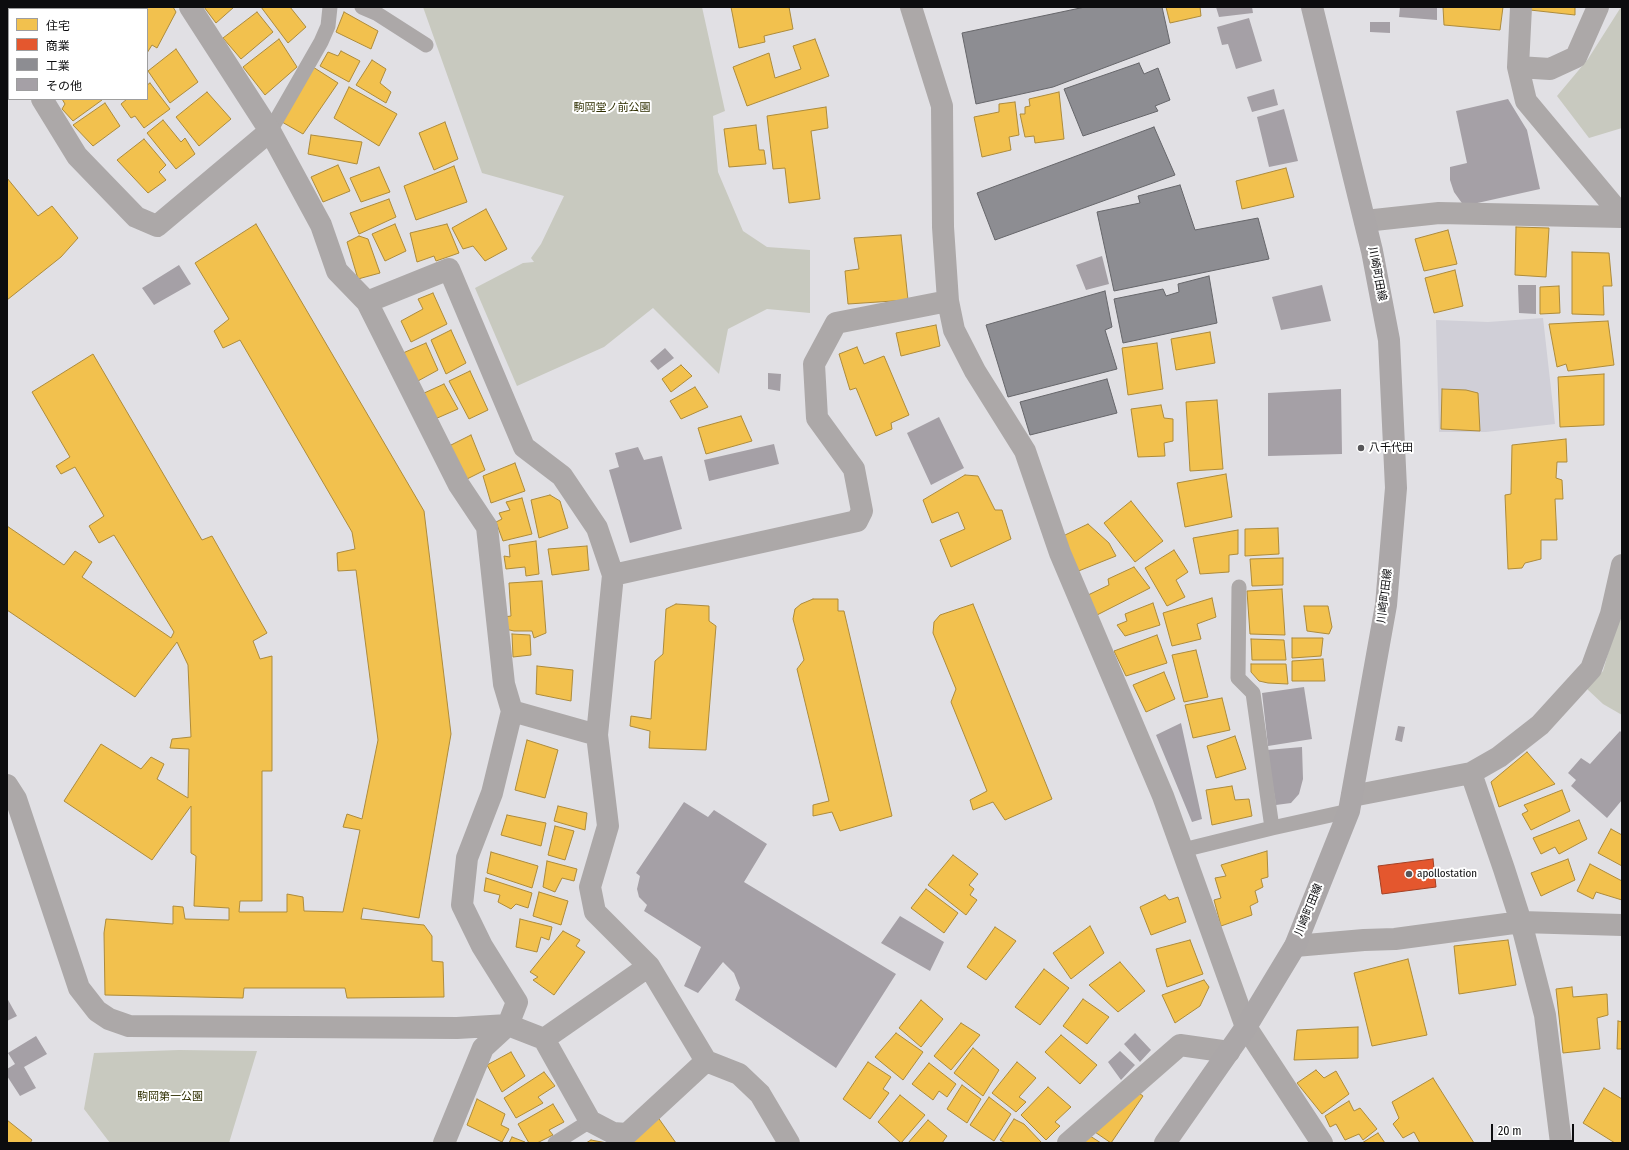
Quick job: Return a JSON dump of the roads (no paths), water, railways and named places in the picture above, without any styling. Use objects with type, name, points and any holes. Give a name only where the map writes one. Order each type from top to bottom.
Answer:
[{"type":"main road","name":"川崎町田線","points":[[1165,1143],[1246,1027],[1294,946],[1350,804],[1386,605],[1396,488],[1389,340],[1372,251],[1312,7]]},
{"type":"street","points":[[190,7],[270,131],[321,225],[337,271],[367,302],[459,485],[487,527],[504,684],[512,711],[492,793],[467,858],[462,905],[482,946],[517,1002],[508,1025],[483,1048],[444,1143]]},
{"type":"street","points":[[911,7],[942,106],[943,227],[948,301],[954,330],[975,371],[1025,451],[1060,553],[1163,796],[1246,1027],[1322,1143]]},
{"type":"street","points":[[1521,7],[1518,67],[1526,101],[1622,216]]},
{"type":"street","points":[[1518,67],[1550,69],[1576,57],[1598,7]]},
{"type":"street","points":[[43,100],[77,156],[136,217],[157,226],[270,131]]},
{"type":"street","points":[[1365,221],[1439,213],[1622,216]]},
{"type":"street","points":[[367,302],[449,269],[524,448],[562,476],[597,528],[613,575],[597,735],[608,826],[590,887],[595,912],[648,966],[706,1061],[739,1074],[760,1094],[789,1143]]},
{"type":"street","points":[[613,575],[857,521],[862,511],[854,469],[817,418],[814,364],[836,323],[948,301]]},
{"type":"street","points":[[1350,804],[1471,773],[1499,757],[1540,725],[1591,669],[1611,614],[1622,565]]},
{"type":"street","points":[[512,711],[597,735]]},
{"type":"street","points":[[1471,773],[1521,922],[1545,1015],[1561,1143]]},
{"type":"street","points":[[7,785],[16,799],[79,988],[97,1011],[109,1020],[129,1026],[457,1028],[508,1025],[544,1039],[590,1121],[613,1133],[627,1134],[706,1061]]},
{"type":"street","points":[[1294,946],[1395,939],[1521,922],[1622,925]]},
{"type":"street","points":[[544,1039],[648,966]]},
{"type":"street","points":[[1068,1143],[1180,1045],[1229,1052]]},
{"type":"lane","points":[[270,131],[321,42],[328,26],[330,7]]},
{"type":"lane","points":[[362,7],[376,13],[426,45]]},
{"type":"lane","points":[[1239,587],[1238,678],[1253,693],[1272,828]]},
{"type":"lane","points":[[1183,850],[1272,828],[1350,804]]},
{"type":"lane","points":[[555,1143],[590,1121]]},
{"type":"place","name":"八千代田","points":[[1361,448]]},
{"type":"place","name":"apollostation","points":[[1409,874]]},
{"type":"park label","name":"駒岡堂ノ前公園","points":[[612,108]]},
{"type":"park label","name":"駒岡第一公園","points":[[170,1097]]}]
